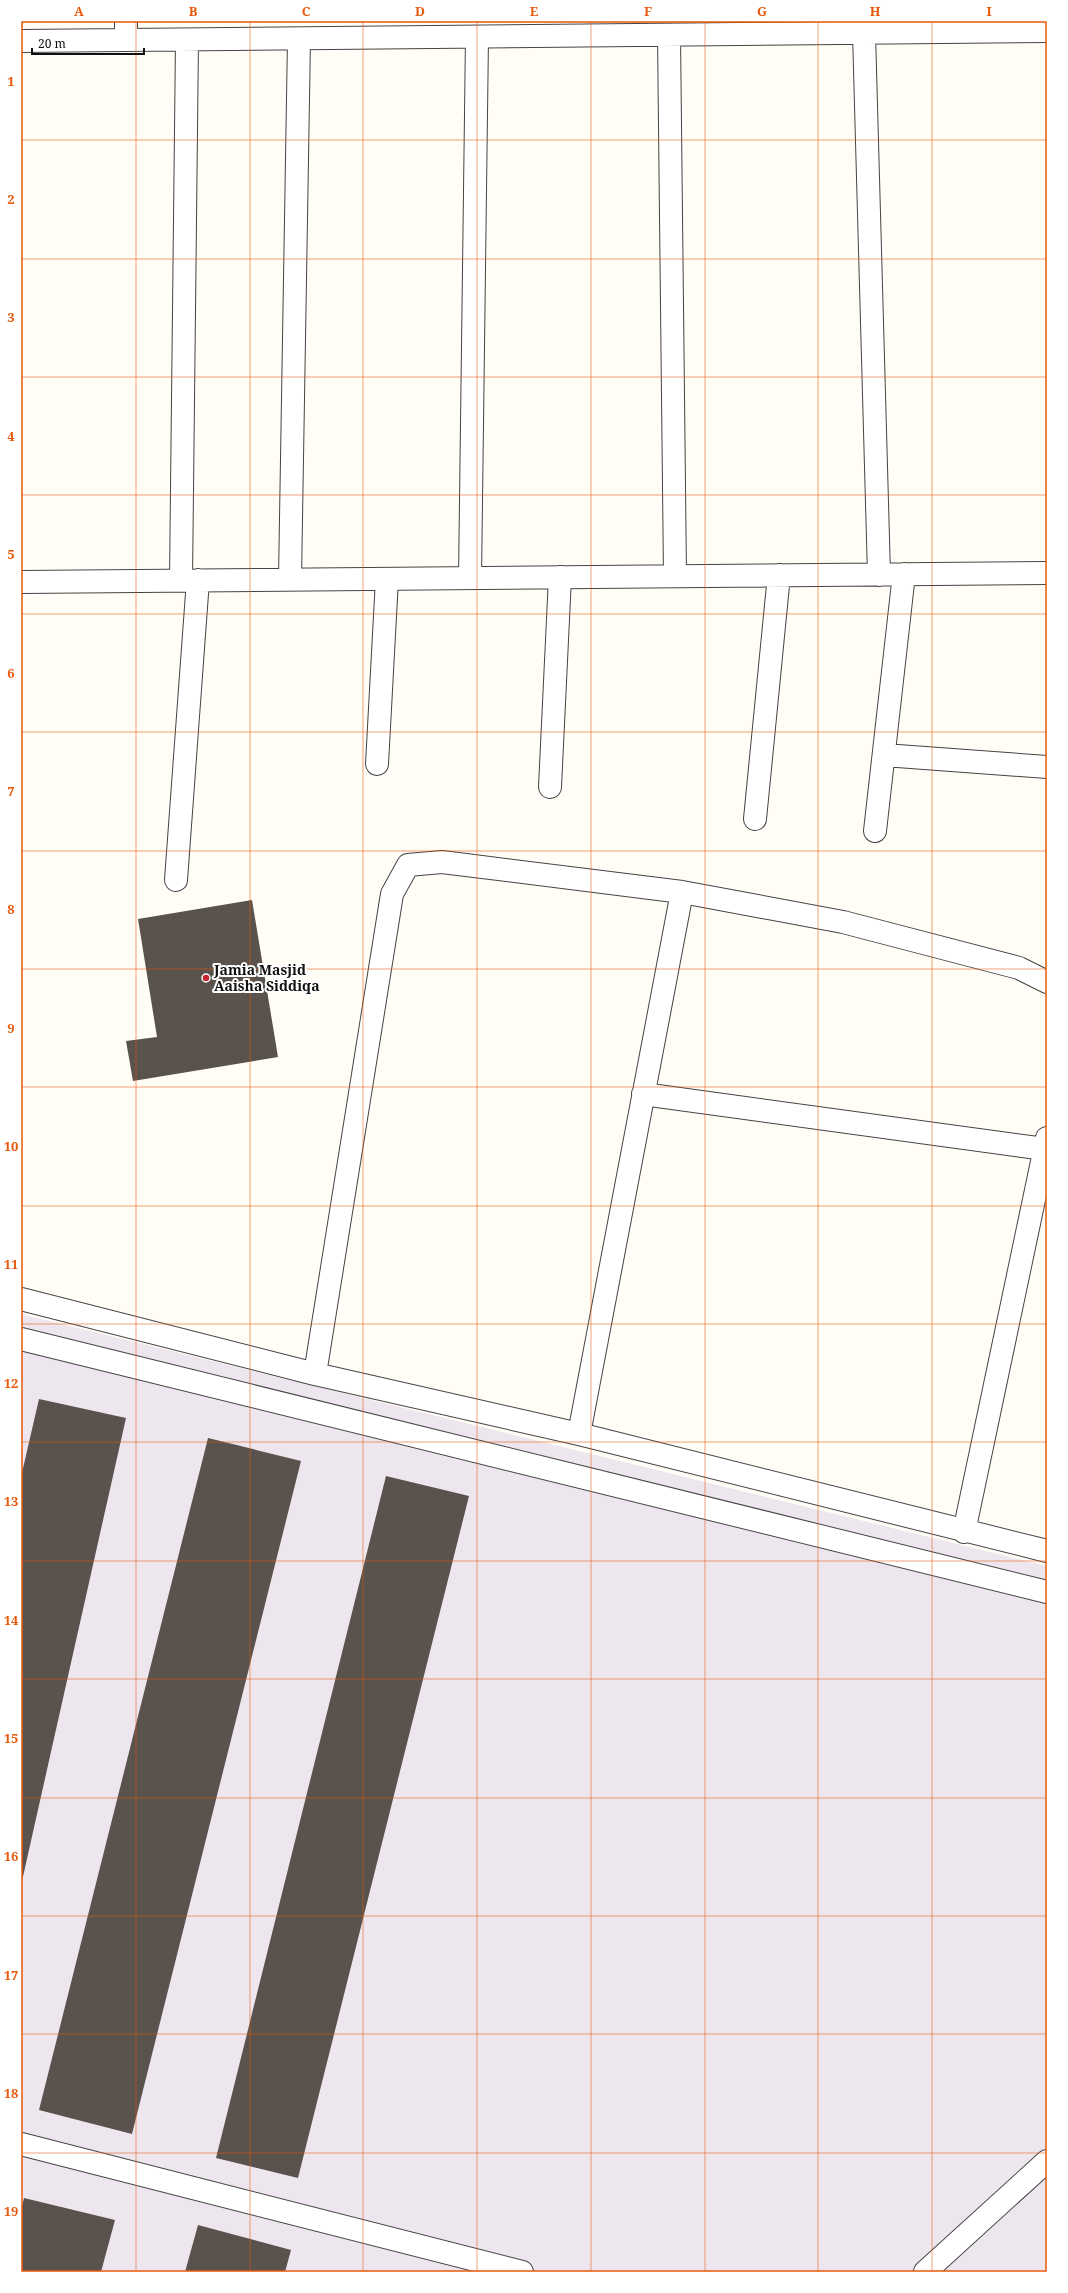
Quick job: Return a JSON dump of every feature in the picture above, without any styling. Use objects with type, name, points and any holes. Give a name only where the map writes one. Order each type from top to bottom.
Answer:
[{"type":"street","points":[[21,41],[126,31],[187,40],[299,39],[326,30],[477,37],[517,29],[669,35],[712,28],[864,33],[907,27],[1047,31]]},
{"type":"street","points":[[864,33],[879,575]]},
{"type":"street","points":[[669,35],[675,576]]},
{"type":"street","points":[[470,578],[477,37]]},
{"type":"street","points":[[290,579],[299,39]]},
{"type":"street","points":[[176,880],[189,580],[187,40]]},
{"type":"street","points":[[21,582],[1047,573]]},
{"type":"street","points":[[875,832],[904,574]]},
{"type":"street","points":[[755,819],[779,575]]},
{"type":"street","points":[[550,787],[560,578]]},
{"type":"street","points":[[378,764],[387,579]]},
{"type":"street","points":[[884,755],[1047,767]]},
{"type":"street","points":[[315,1374],[392,894],[408,865],[442,862],[682,892],[843,922],[1019,968],[1047,982]]},
{"type":"street","points":[[579,1434],[682,892]]},
{"type":"street","points":[[643,1094],[1046,1143],[964,1532]]},
{"type":"street","points":[[21,1299],[315,1374],[579,1434],[964,1532],[1047,1551]]},
{"type":"street","points":[[21,1339],[1047,1592]]},
{"type":"street","points":[[21,2144],[522,2272]]},
{"type":"street","points":[[925,2272],[1047,2161]]},
{"type":"shaded area","points":[[21,1314],[1047,1566],[1047,2272],[21,2272]]},
{"type":"building","name":"Jamia Masjid Aaisha Siddiqa","points":[[252,900],[278,1057],[133,1081],[126,1041],[157,1037],[138,919]]},
{"type":"building","points":[[39,1399],[126,1418],[22,1881],[21,1477]]},
{"type":"building","points":[[208,1438],[301,1461],[132,2134],[39,2110]]},
{"type":"building","points":[[386,1476],[469,1496],[298,2178],[216,2158]]},
{"type":"building","points":[[24,2198],[115,2220],[101,2272],[21,2272],[21,2211]]},
{"type":"building","points":[[198,2225],[291,2250],[285,2272],[185,2272]]},
{"type":"place","name":"Jamia Masjid Aaisha Siddiqa","points":[[206,978]]}]
